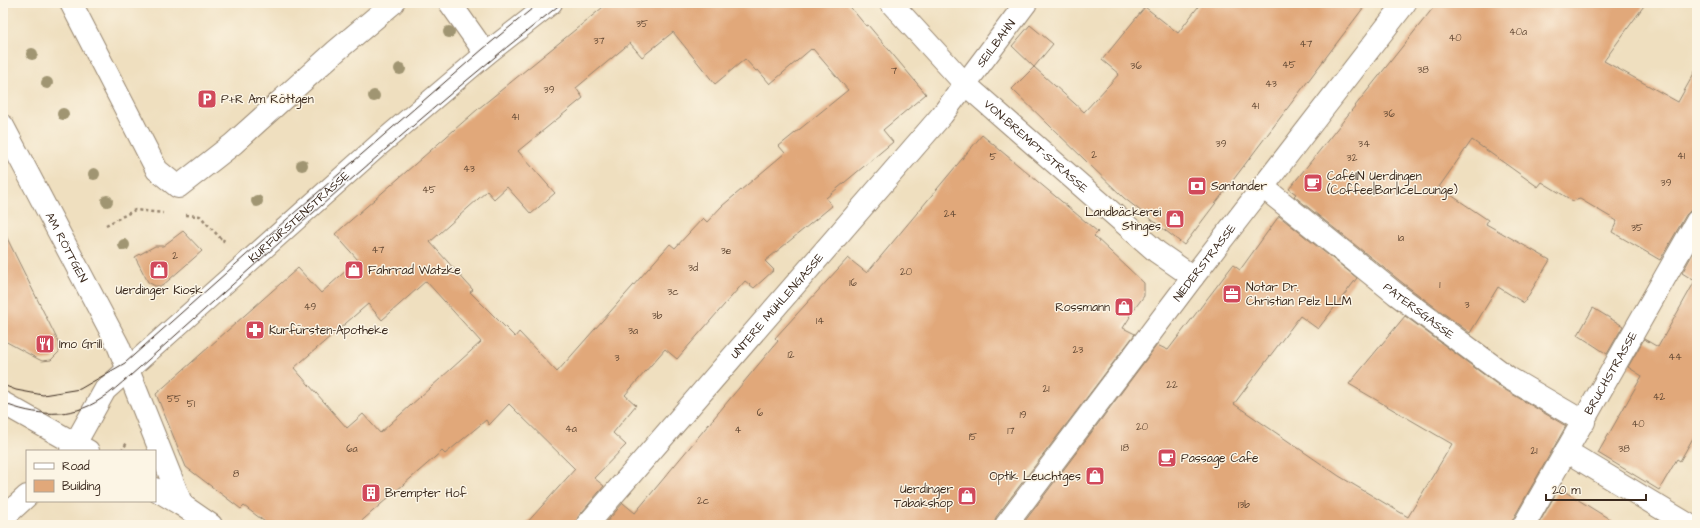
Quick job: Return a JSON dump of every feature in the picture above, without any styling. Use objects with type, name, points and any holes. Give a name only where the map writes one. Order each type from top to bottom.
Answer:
[{"type":"street","points":[[71,3],[157,170],[178,187],[233,144],[336,51],[393,3]]},
{"type":"street","points":[[450,3],[486,54]]},
{"type":"street","name":"KURFÜRSTENSTRASSE","points":[[79,449],[105,390],[380,144],[486,54],[551,3]]},
{"type":"street","name":"VON-BREMPT-STRASSE","points":[[891,3],[965,84],[1157,252],[1193,277]]},
{"type":"street","name":"SEILBAHN","points":[[965,84],[1026,3]]},
{"type":"street","name":"NIEDERSTRASSE","points":[[1006,525],[1193,277],[1405,3]]},
{"type":"street","name":"UNTERE MÜHLENGASSE","points":[[587,525],[936,121],[965,84]]},
{"type":"street","name":"AM RÖTTGEN","points":[[3,126],[118,345],[182,505]]},
{"type":"street","name":"PATERSGASSE","points":[[1263,187],[1396,294],[1509,378],[1584,422]]},
{"type":"street","name":"BRUCHSTRASSE","points":[[1524,525],[1584,422],[1697,220]]},
{"type":"street","points":[[3,403],[79,449]]},
{"type":"street","points":[[1566,451],[1689,525]]},
{"type":"street","points":[[156,490],[211,525]]},
{"type":"street","points":[[3,518],[26,497]]},
{"type":"path","points":[[106,226],[135,210]]},
{"type":"path","points":[[200,216],[223,241],[224,239]]},
{"type":"building","points":[[608,3],[847,3],[866,26],[868,25],[926,94],[883,130],[893,142],[826,198],[832,206],[765,261],[774,270],[754,288],[745,281],[677,359],[665,349],[625,395],[636,405],[613,433],[626,445],[594,478],[604,486],[578,517],[575,525],[525,525],[575,469],[509,404],[489,425],[486,420],[445,454],[442,451],[357,525],[269,525],[244,506],[241,509],[186,467],[156,394],[298,268],[321,293],[358,260],[335,234],[478,109]],"holes":[[[673,32],[715,84],[745,59],[756,71],[758,70],[770,84],[811,49],[813,49],[848,90],[779,146],[785,153],[722,206],[707,222],[703,218],[675,248],[670,244],[557,372],[519,332],[515,337],[470,292],[473,290],[430,242],[487,191],[494,199],[507,187],[531,214],[555,193],[518,151],[583,98],[576,88],[630,43],[642,57]],[[426,281],[481,342],[380,433],[363,414],[347,428],[294,368],[368,304],[382,320]]]},
{"type":"building","points":[[1201,3],[1367,3],[1184,245],[1124,198],[1012,89],[1034,67],[1084,112],[1119,74],[1102,60],[1145,7],[1178,33]]},
{"type":"building","points":[[1437,3],[1646,3],[1604,61],[1678,102],[1697,68],[1697,209],[1691,210],[1686,215],[1660,260],[1612,232],[1617,221],[1580,199],[1573,201],[1542,182],[1538,187],[1472,140],[1439,187],[1488,220],[1486,224],[1550,260],[1524,303],[1498,287],[1470,333],[1404,284],[1294,196],[1296,194],[1289,189]]},
{"type":"building","points":[[1030,25],[1053,44],[1034,67],[1012,46]]},
{"type":"building","points":[[982,135],[1098,232],[1094,236],[1144,283],[1144,296],[1129,316],[1130,317],[1123,328],[1135,334],[996,517],[994,525],[604,525],[623,503],[635,513],[778,341],[775,338],[848,258],[867,273]]},
{"type":"building","points":[[1279,216],[1357,278],[1318,329],[1300,316],[1234,404],[1339,476],[1408,517],[1452,444],[1349,384],[1405,316],[1502,388],[1566,426],[1513,519],[1512,525],[1022,525],[1157,345],[1168,350],[1233,265],[1240,270]]},
{"type":"building","points":[[3,230],[59,343],[59,352],[51,360],[42,361],[3,340]]},
{"type":"building","points":[[183,231],[202,251],[162,286],[155,286],[148,282],[135,257],[155,246],[163,246]]},
{"type":"building","points":[[1697,246],[1697,431],[1680,461],[1677,459],[1659,490],[1598,453],[1642,376],[1628,367],[1644,339],[1658,347],[1695,281],[1682,273]]},
{"type":"building","points":[[1593,308],[1623,326],[1607,354],[1578,335]]},
{"type":"building","points":[[1559,488],[1619,525],[1538,525]]},
{"type":"tram line","points":[[3,385],[16,390],[43,395],[80,389],[125,363],[263,240],[483,49],[539,3]]},
{"type":"tram line","points":[[3,403],[27,411],[53,413],[78,410],[105,397],[451,93],[562,3]]},
{"type":"place","name":"P+R Am Röttgen","points":[[207,99]]},
{"type":"place","name":"CaféIN Uerdingen (Coffee|Bar|IceLounge)","points":[[1313,183]]},
{"type":"place","name":"Santander","points":[[1197,186]]},
{"type":"place","name":"Landbäckerei Stinges","points":[[1175,219]]},
{"type":"place","name":"Uerdinger Kiosk","points":[[159,270]]},
{"type":"place","name":"Fahrrad Watzke","points":[[354,270]]},
{"type":"place","name":"Notar Dr. Christian Pelz LLM","points":[[1232,294]]},
{"type":"place","name":"Rossmann","points":[[1124,307]]},
{"type":"place","name":"Kurfürsten-Apotheke","points":[[255,330]]},
{"type":"place","name":"Imo Grill","points":[[45,344]]},
{"type":"place","name":"Passage Cafe","points":[[1167,458]]},
{"type":"place","name":"Optik Leuchtges","points":[[1095,476]]},
{"type":"place","name":"Brempter Hof","points":[[371,493]]},
{"type":"place","name":"Uerdinger Tabakshop","points":[[967,496]]}]
